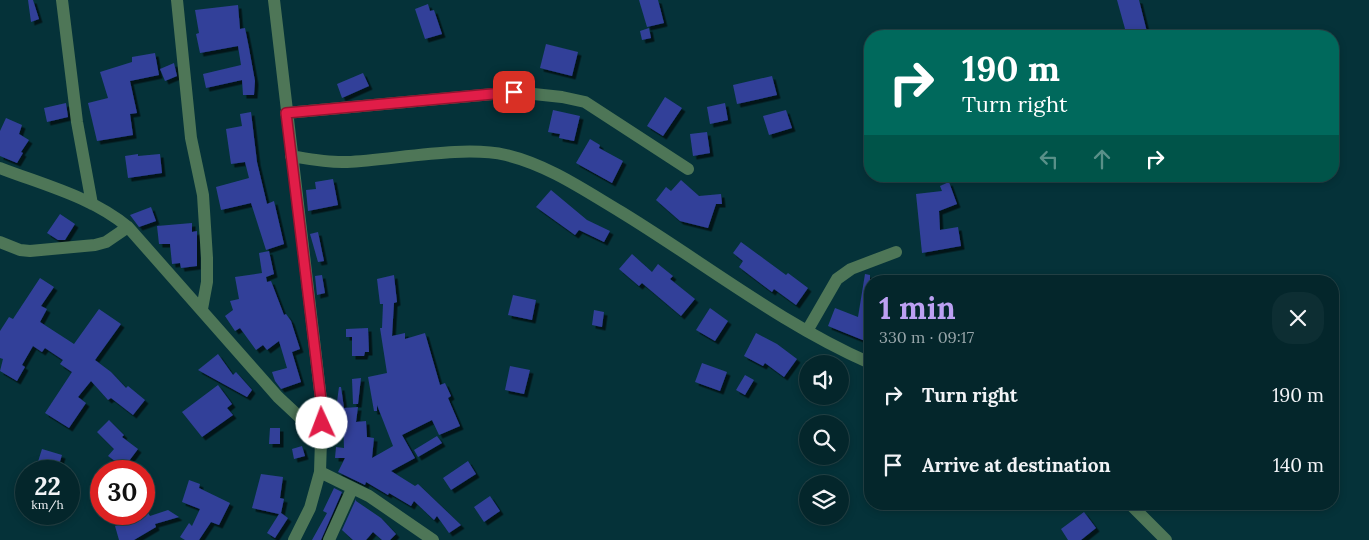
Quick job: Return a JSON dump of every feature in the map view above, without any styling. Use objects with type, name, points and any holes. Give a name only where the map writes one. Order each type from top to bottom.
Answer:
[{"type":"street","points":[[62,0],[77,122],[92,204]]},
{"type":"street","points":[[177,0],[191,138],[203,195],[207,282],[202,309]]},
{"type":"street","points":[[274,0],[322,408],[320,472],[310,508],[294,540]]},
{"type":"street","points":[[286,113],[514,92],[562,97],[585,102],[688,169]]},
{"type":"street","points":[[291,156],[345,162],[476,152],[504,155],[529,162],[570,181],[807,331],[864,360]]},
{"type":"street","points":[[0,168],[92,204],[116,217],[128,227],[278,397],[322,438]]},
{"type":"street","points":[[0,242],[20,250],[30,251],[95,245],[106,242],[128,227]]},
{"type":"street","points":[[807,331],[838,278],[851,269],[896,252]]},
{"type":"street","points":[[320,472],[369,496],[433,540]]},
{"type":"street","points":[[328,540],[352,488]]},
{"type":"street","points":[[1136,510],[1166,540]]},
{"type":"building","points":[[28,0],[33,0],[39,19],[31,22]]},
{"type":"building","points":[[639,0],[658,0],[664,23],[647,27]]},
{"type":"building","points":[[1117,0],[1139,0],[1146,30],[1125,30]]},
{"type":"building","points":[[428,4],[430,11],[434,10],[442,34],[425,39],[415,9]]},
{"type":"building","points":[[238,5],[240,29],[245,28],[255,81],[254,95],[243,95],[242,80],[206,88],[203,74],[241,65],[238,46],[200,53],[196,34],[199,33],[195,10]]},
{"type":"building","points":[[649,28],[651,38],[642,40],[640,31]]},
{"type":"building","points":[[546,44],[578,52],[572,76],[540,68]]},
{"type":"building","points":[[155,53],[159,75],[130,81],[137,113],[130,114],[133,135],[97,141],[88,103],[108,98],[100,72],[132,62],[132,57]]},
{"type":"building","points":[[174,63],[177,76],[165,81],[160,69]]},
{"type":"building","points":[[363,73],[369,86],[342,98],[337,84]]},
{"type":"building","points":[[772,76],[777,95],[737,104],[733,85]]},
{"type":"building","points":[[665,97],[682,108],[663,136],[647,126]]},
{"type":"building","points":[[66,103],[68,117],[47,122],[44,108]]},
{"type":"building","points":[[725,103],[728,120],[710,124],[707,107]]},
{"type":"building","points":[[553,110],[580,116],[574,141],[559,138],[560,134],[548,132]]},
{"type":"building","points":[[786,110],[792,128],[769,135],[763,116]]},
{"type":"building","points":[[251,112],[257,162],[267,204],[274,201],[284,244],[266,250],[251,203],[221,210],[216,187],[249,178],[245,162],[231,164],[226,129],[242,126],[240,114]]},
{"type":"building","points":[[6,118],[22,125],[19,134],[29,140],[21,152],[23,153],[17,163],[0,156],[0,131]]},
{"type":"building","points":[[707,132],[710,153],[693,156],[690,134]]},
{"type":"building","points":[[590,139],[600,145],[599,148],[623,161],[612,183],[576,163]]},
{"type":"building","points":[[138,154],[138,156],[160,154],[162,173],[128,178],[125,156]]},
{"type":"building","points":[[333,179],[338,205],[308,211],[306,190],[316,189],[315,182]]},
{"type":"building","points":[[681,180],[699,196],[721,194],[722,204],[716,204],[708,228],[680,221],[656,200],[666,187],[671,191]]},
{"type":"building","points":[[949,182],[957,204],[939,211],[940,230],[958,227],[961,246],[922,253],[916,194],[942,191],[940,186]]},
{"type":"building","points":[[551,190],[587,220],[610,231],[604,242],[579,230],[575,235],[536,207]]},
{"type":"building","points":[[151,207],[156,221],[139,227],[130,215]]},
{"type":"building","points":[[60,214],[75,224],[65,240],[58,240],[47,233]]},
{"type":"building","points":[[192,223],[192,232],[197,231],[197,266],[181,268],[180,263],[172,264],[170,244],[159,244],[157,226]]},
{"type":"building","points":[[318,232],[324,261],[318,262],[310,234]]},
{"type":"building","points":[[741,242],[786,275],[788,273],[808,288],[796,305],[774,289],[772,292],[739,267],[743,261],[733,253]]},
{"type":"building","points":[[269,251],[274,274],[266,277],[267,282],[271,281],[284,315],[286,314],[291,321],[300,349],[292,352],[301,382],[281,389],[275,381],[272,372],[287,368],[279,341],[267,350],[263,345],[256,350],[240,328],[235,331],[225,316],[233,310],[230,301],[239,299],[235,277],[262,273],[259,253]]},
{"type":"building","points":[[632,254],[652,272],[658,264],[673,276],[670,279],[695,299],[681,316],[642,283],[639,286],[619,269]]},
{"type":"building","points":[[322,275],[325,293],[317,295],[315,276]]},
{"type":"building","points":[[394,275],[397,302],[394,303],[392,336],[405,333],[405,339],[425,333],[440,385],[445,383],[451,396],[448,398],[460,426],[439,435],[432,420],[402,435],[415,458],[391,471],[415,486],[418,484],[461,525],[449,533],[437,516],[434,520],[414,501],[411,506],[366,482],[365,485],[338,472],[345,458],[335,458],[336,447],[344,448],[343,418],[335,417],[339,387],[341,387],[344,408],[358,407],[356,422],[366,421],[367,437],[374,438],[372,458],[393,446],[377,405],[377,411],[374,411],[368,377],[387,373],[380,328],[382,328],[383,304],[380,304],[377,279]]},
{"type":"building","points":[[40,278],[54,287],[41,306],[47,309],[40,322],[74,344],[99,309],[121,324],[95,360],[111,372],[126,388],[128,386],[145,400],[133,415],[111,398],[108,400],[91,381],[78,397],[86,403],[69,428],[45,413],[72,372],[60,364],[63,360],[45,348],[42,352],[33,346],[22,365],[25,367],[17,381],[0,371],[3,359],[0,358],[0,331],[9,317],[13,319]]},
{"type":"building","points":[[864,280],[864,341],[828,326],[835,308],[858,317]]},
{"type":"building","points":[[513,295],[536,300],[532,320],[508,315]]},
{"type":"building","points":[[710,308],[728,321],[715,341],[696,330]]},
{"type":"building","points":[[594,310],[604,312],[602,327],[592,325]]},
{"type":"building","points":[[368,328],[369,352],[365,352],[364,356],[352,356],[352,337],[346,337],[346,329]]},
{"type":"building","points":[[756,333],[777,344],[797,359],[784,377],[765,363],[763,366],[744,356]]},
{"type":"building","points":[[218,354],[233,375],[236,372],[252,390],[247,397],[198,370]]},
{"type":"building","points":[[702,363],[727,372],[720,391],[695,382]]},
{"type":"building","points":[[510,366],[530,370],[524,394],[505,390]]},
{"type":"building","points":[[745,375],[754,380],[745,395],[736,390]]},
{"type":"building","points":[[361,378],[358,404],[353,404],[352,379]]},
{"type":"building","points":[[218,385],[232,404],[227,408],[233,415],[202,437],[182,412]]},
{"type":"building","points":[[109,420],[124,435],[122,437],[138,449],[130,460],[114,460],[108,456],[114,449],[97,432]]},
{"type":"building","points":[[270,428],[280,428],[280,444],[269,444]]},
{"type":"building","points":[[437,436],[442,443],[418,457],[414,450]]},
{"type":"building","points":[[302,446],[305,456],[294,459],[292,449]]},
{"type":"building","points":[[42,449],[62,455],[60,460],[39,460]]},
{"type":"building","points":[[468,461],[476,474],[451,490],[443,478]]},
{"type":"building","points":[[261,474],[283,477],[280,498],[284,499],[281,513],[288,518],[275,538],[267,533],[279,514],[252,508]]},
{"type":"building","points":[[189,480],[200,484],[199,488],[230,503],[219,525],[211,522],[199,540],[185,540],[180,537],[189,523],[192,526],[200,509],[182,502]]},
{"type":"building","points":[[334,488],[342,492],[321,540],[312,540],[327,513],[323,511]]},
{"type":"building","points":[[490,496],[500,511],[484,522],[474,507]]},
{"type":"building","points":[[356,499],[356,501],[381,518],[396,534],[390,540],[382,540],[373,532],[366,540],[353,540],[342,530]]},
{"type":"building","points":[[168,510],[179,517],[155,524],[155,514]]},
{"type":"building","points":[[1084,512],[1096,528],[1081,540],[1068,540],[1061,529]]},
{"type":"building","points":[[155,524],[156,527],[134,540],[119,540],[115,526]]},
{"type":"route","points":[[322,423],[322,408],[286,113],[514,92]]}]
